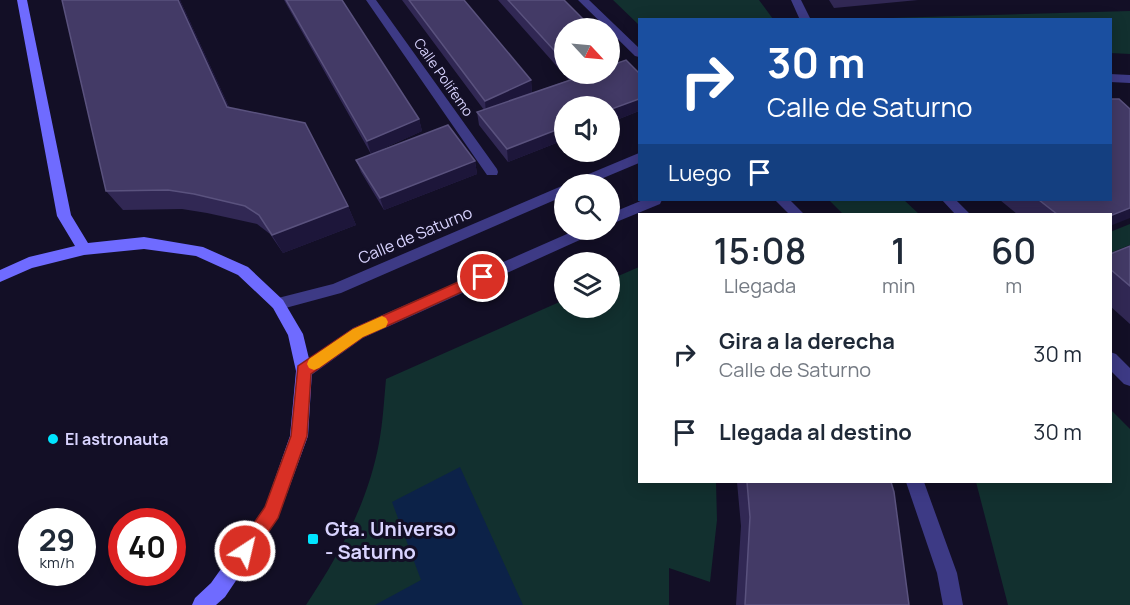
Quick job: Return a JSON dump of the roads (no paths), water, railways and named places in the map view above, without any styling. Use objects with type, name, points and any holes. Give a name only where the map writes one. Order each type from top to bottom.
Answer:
[{"type":"street","points":[[22,0],[64,216],[84,249]]},
{"type":"street","name":"Calle Polifemo","points":[[372,0],[492,172]]},
{"type":"street","points":[[584,0],[638,53]]},
{"type":"street","points":[[796,0],[805,18]]},
{"type":"street","points":[[1112,78],[1130,79]]},
{"type":"street","points":[[601,174],[638,158]]},
{"type":"street","name":"Calle de Saturno","points":[[278,304],[336,289],[554,194]]},
{"type":"street","points":[[620,215],[653,201]]},
{"type":"street","points":[[783,201],[795,213]]},
{"type":"street","points":[[949,201],[962,213]]},
{"type":"street","points":[[304,371],[358,333],[566,240]]},
{"type":"street","points":[[0,276],[29,263],[84,249],[144,243],[198,251],[243,271],[278,304],[295,334],[304,371],[299,436],[272,512],[218,590],[201,605]]},
{"type":"street","points":[[1112,361],[1130,379]]},
{"type":"street","points":[[915,483],[947,573],[953,605]]},
{"type":"water","points":[[460,467],[523,605],[375,605],[421,580],[392,502]]},
{"type":"place","name":"El astronauta","points":[[53,439]]},
{"type":"place","name":"Gta. Universo - Saturno","points":[[313,539]]}]
